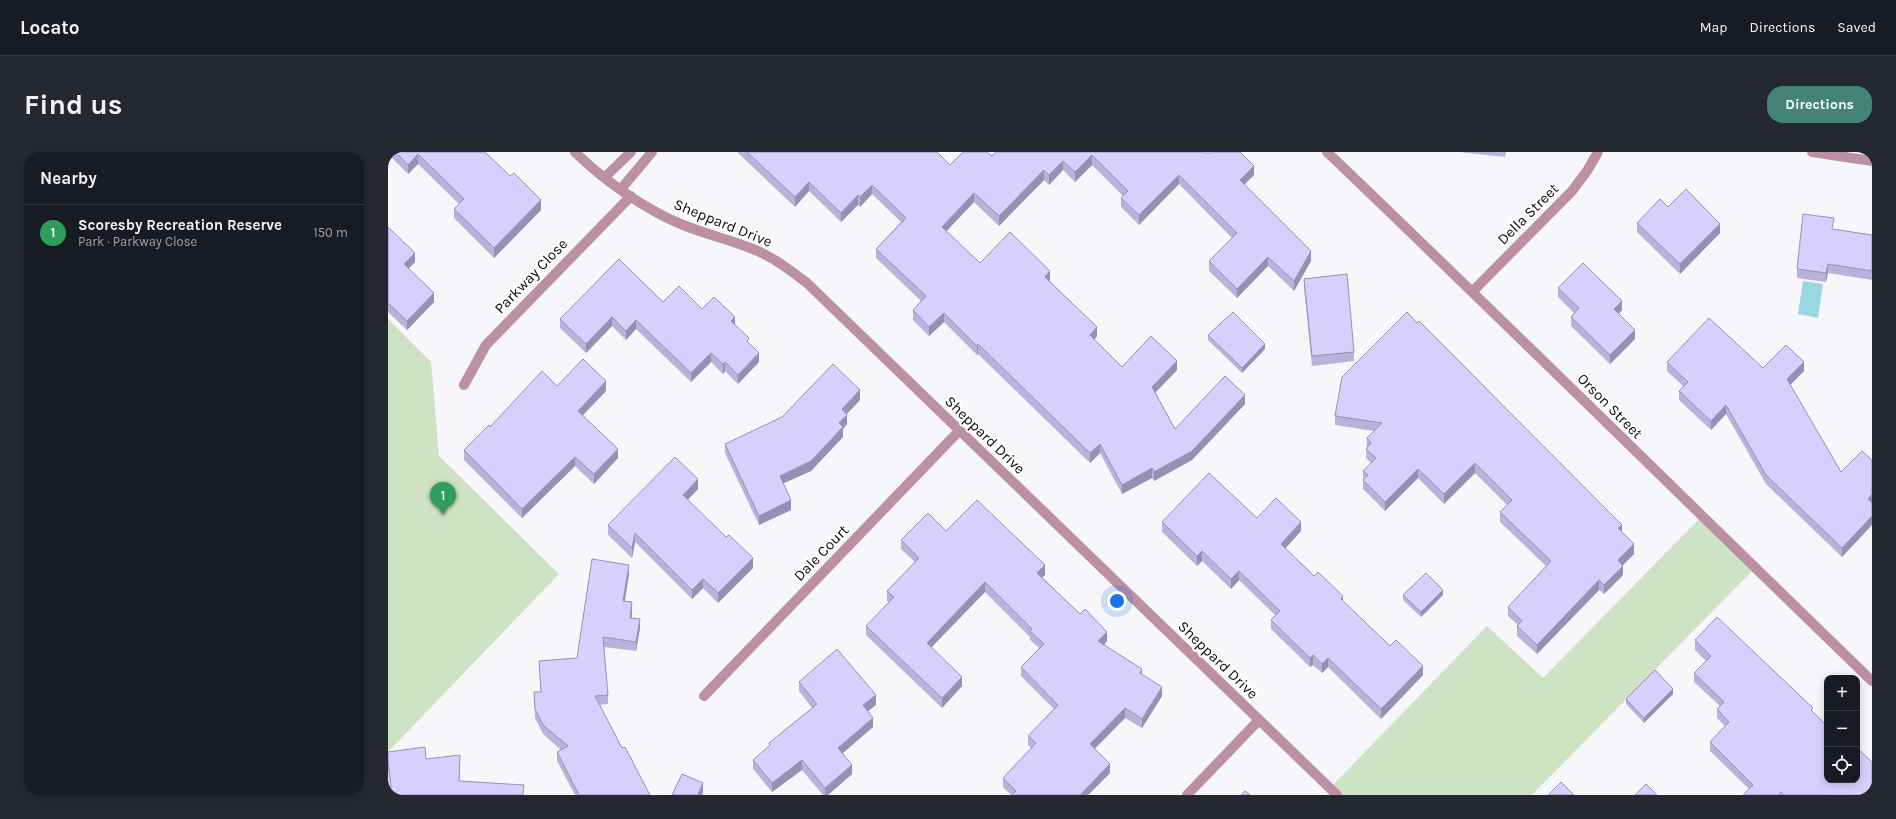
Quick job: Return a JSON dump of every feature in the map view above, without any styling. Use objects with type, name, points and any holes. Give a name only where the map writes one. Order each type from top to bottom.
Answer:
[{"type":"street","name":"Sheppard Drive","points":[[575,152],[631,196],[682,225],[753,250],[773,259],[793,272],[819,294],[1337,795]]},
{"type":"street","points":[[606,177],[631,152]]},
{"type":"street","points":[[621,189],[652,152]]},
{"type":"street","name":"Orson Street","points":[[1327,152],[1473,292],[1701,516],[1872,681]]},
{"type":"street","name":"Della Street","points":[[1473,292],[1572,191],[1587,171],[1598,152]]},
{"type":"street","points":[[1812,152],[1872,161]]},
{"type":"street","name":"Parkway Close","points":[[464,385],[486,345],[631,196]]},
{"type":"street","name":"Dale Court","points":[[704,696],[959,431]]},
{"type":"street","points":[[1187,795],[1259,720]]},
{"type":"green space","points":[[388,319],[431,362],[439,456],[559,574],[388,752]]},
{"type":"green space","points":[[1701,517],[1755,568],[1532,795],[1337,795],[1330,788],[1487,626],[1543,678]]},
{"type":"water","points":[[1803,281],[1823,284],[1818,318],[1798,314]]},
{"type":"building","points":[[396,152],[485,152],[510,176],[514,173],[541,200],[494,248],[454,209],[464,199],[418,154],[408,165]]},
{"type":"building","points":[[747,152],[937,152],[950,165],[963,152],[987,152],[992,156],[996,152],[1206,152],[1208,154],[1210,152],[1240,152],[1254,166],[1240,180],[1311,251],[1294,281],[1268,257],[1237,289],[1209,261],[1237,233],[1179,175],[1139,215],[1121,198],[1128,191],[1092,155],[1075,172],[1063,161],[1049,175],[1044,170],[999,216],[974,193],[942,227],[980,263],[1010,232],[1050,271],[1045,277],[1097,327],[1090,335],[1122,367],[1151,336],[1177,361],[1152,387],[1175,429],[1225,376],[1245,395],[1192,451],[1154,472],[1152,468],[1122,485],[1100,444],[1090,453],[944,313],[929,327],[913,310],[926,296],[876,249],[906,218],[872,185],[860,197],[858,195],[841,213],[809,182],[795,197]]},
{"type":"building","points":[[1686,189],[1720,224],[1680,264],[1637,223],[1660,199],[1668,207]]},
{"type":"building","points":[[1803,214],[1834,218],[1832,229],[1872,235],[1872,271],[1828,264],[1826,273],[1797,269]]},
{"type":"building","points":[[388,227],[415,253],[404,264],[434,293],[407,321],[388,303]]},
{"type":"building","points":[[619,259],[663,302],[679,286],[702,309],[714,297],[735,317],[731,321],[749,338],[747,341],[759,353],[738,375],[725,362],[723,364],[711,353],[691,373],[636,320],[626,331],[612,317],[586,344],[560,319]]},
{"type":"building","points":[[1583,263],[1622,301],[1614,309],[1635,330],[1610,355],[1571,317],[1579,308],[1558,288]]},
{"type":"building","points":[[1347,274],[1354,352],[1312,356],[1304,279]]},
{"type":"building","points":[[1233,312],[1265,344],[1242,368],[1208,335]]},
{"type":"building","points":[[1407,312],[1417,323],[1419,321],[1622,525],[1618,528],[1634,544],[1618,560],[1623,566],[1604,585],[1599,580],[1537,645],[1517,626],[1522,621],[1508,607],[1551,561],[1500,512],[1512,500],[1475,463],[1444,494],[1418,469],[1385,502],[1363,480],[1368,475],[1363,471],[1376,458],[1366,449],[1371,443],[1367,438],[1382,423],[1335,416],[1342,377]]},
{"type":"building","points":[[1709,318],[1763,368],[1786,345],[1804,362],[1787,379],[1841,472],[1862,451],[1872,460],[1872,494],[1868,499],[1872,503],[1872,516],[1842,548],[1766,475],[1726,405],[1711,421],[1679,391],[1688,382],[1667,362]]},
{"type":"building","points":[[583,359],[606,381],[578,411],[618,449],[594,474],[575,457],[522,509],[464,450],[489,425],[490,427],[542,371],[557,386]]},
{"type":"building","points":[[833,364],[860,390],[842,409],[847,415],[839,423],[843,427],[811,461],[780,476],[791,500],[759,516],[725,444],[782,417]]},
{"type":"building","points":[[675,457],[698,479],[683,495],[726,537],[729,535],[753,558],[718,593],[703,579],[692,590],[635,533],[632,548],[608,525]]},
{"type":"building","points":[[1209,473],[1257,518],[1276,498],[1301,522],[1281,544],[1314,576],[1318,572],[1343,596],[1341,599],[1390,646],[1396,640],[1423,666],[1381,709],[1328,658],[1322,664],[1313,655],[1310,658],[1271,620],[1280,611],[1239,571],[1231,579],[1202,551],[1197,556],[1162,522]]},
{"type":"building","points":[[977,500],[1045,565],[1037,573],[1080,614],[1085,609],[1107,632],[1098,641],[1142,669],[1140,673],[1162,687],[1142,719],[1125,708],[1090,744],[1110,764],[1080,795],[1012,795],[1016,791],[1003,778],[1036,743],[1028,736],[1058,705],[1021,667],[1044,644],[1030,631],[1032,629],[985,582],[927,643],[962,677],[942,698],[866,626],[894,597],[887,591],[919,558],[901,540],[928,513],[946,531]]},
{"type":"building","points":[[592,559],[629,565],[623,601],[632,602],[630,618],[640,619],[636,642],[603,637],[608,695],[595,696],[622,748],[625,747],[650,795],[579,795],[557,752],[568,746],[543,725],[535,709],[534,692],[541,692],[539,661],[577,658]]},
{"type":"building","points":[[1426,573],[1443,590],[1421,612],[1403,595]]},
{"type":"building","points":[[1717,617],[1813,708],[1811,710],[1824,723],[1824,783],[1860,783],[1860,751],[1872,762],[1872,795],[1784,795],[1781,792],[1779,795],[1743,795],[1753,785],[1710,742],[1729,722],[1717,709],[1724,702],[1694,673],[1711,656],[1695,640]]},
{"type":"building","points":[[837,649],[876,695],[863,705],[873,718],[838,748],[852,765],[825,788],[802,760],[772,783],[753,760],[770,745],[769,743],[817,704],[799,682]]},
{"type":"building","points":[[1655,670],[1673,689],[1644,718],[1626,699]]},
{"type":"building","points":[[425,747],[426,759],[460,755],[459,781],[524,785],[523,795],[392,795],[388,752]]},
{"type":"building","points":[[682,774],[703,783],[698,794],[700,795],[672,795]]},
{"type":"building","points":[[1561,782],[1574,795],[1548,795]]},
{"type":"building","points":[[1646,784],[1657,795],[1635,795]]},
{"type":"building","points":[[1245,791],[1250,795],[1241,795]]},
{"type":"place","name":"Scoresby Recreation Reserve","points":[[443,515]]}]
